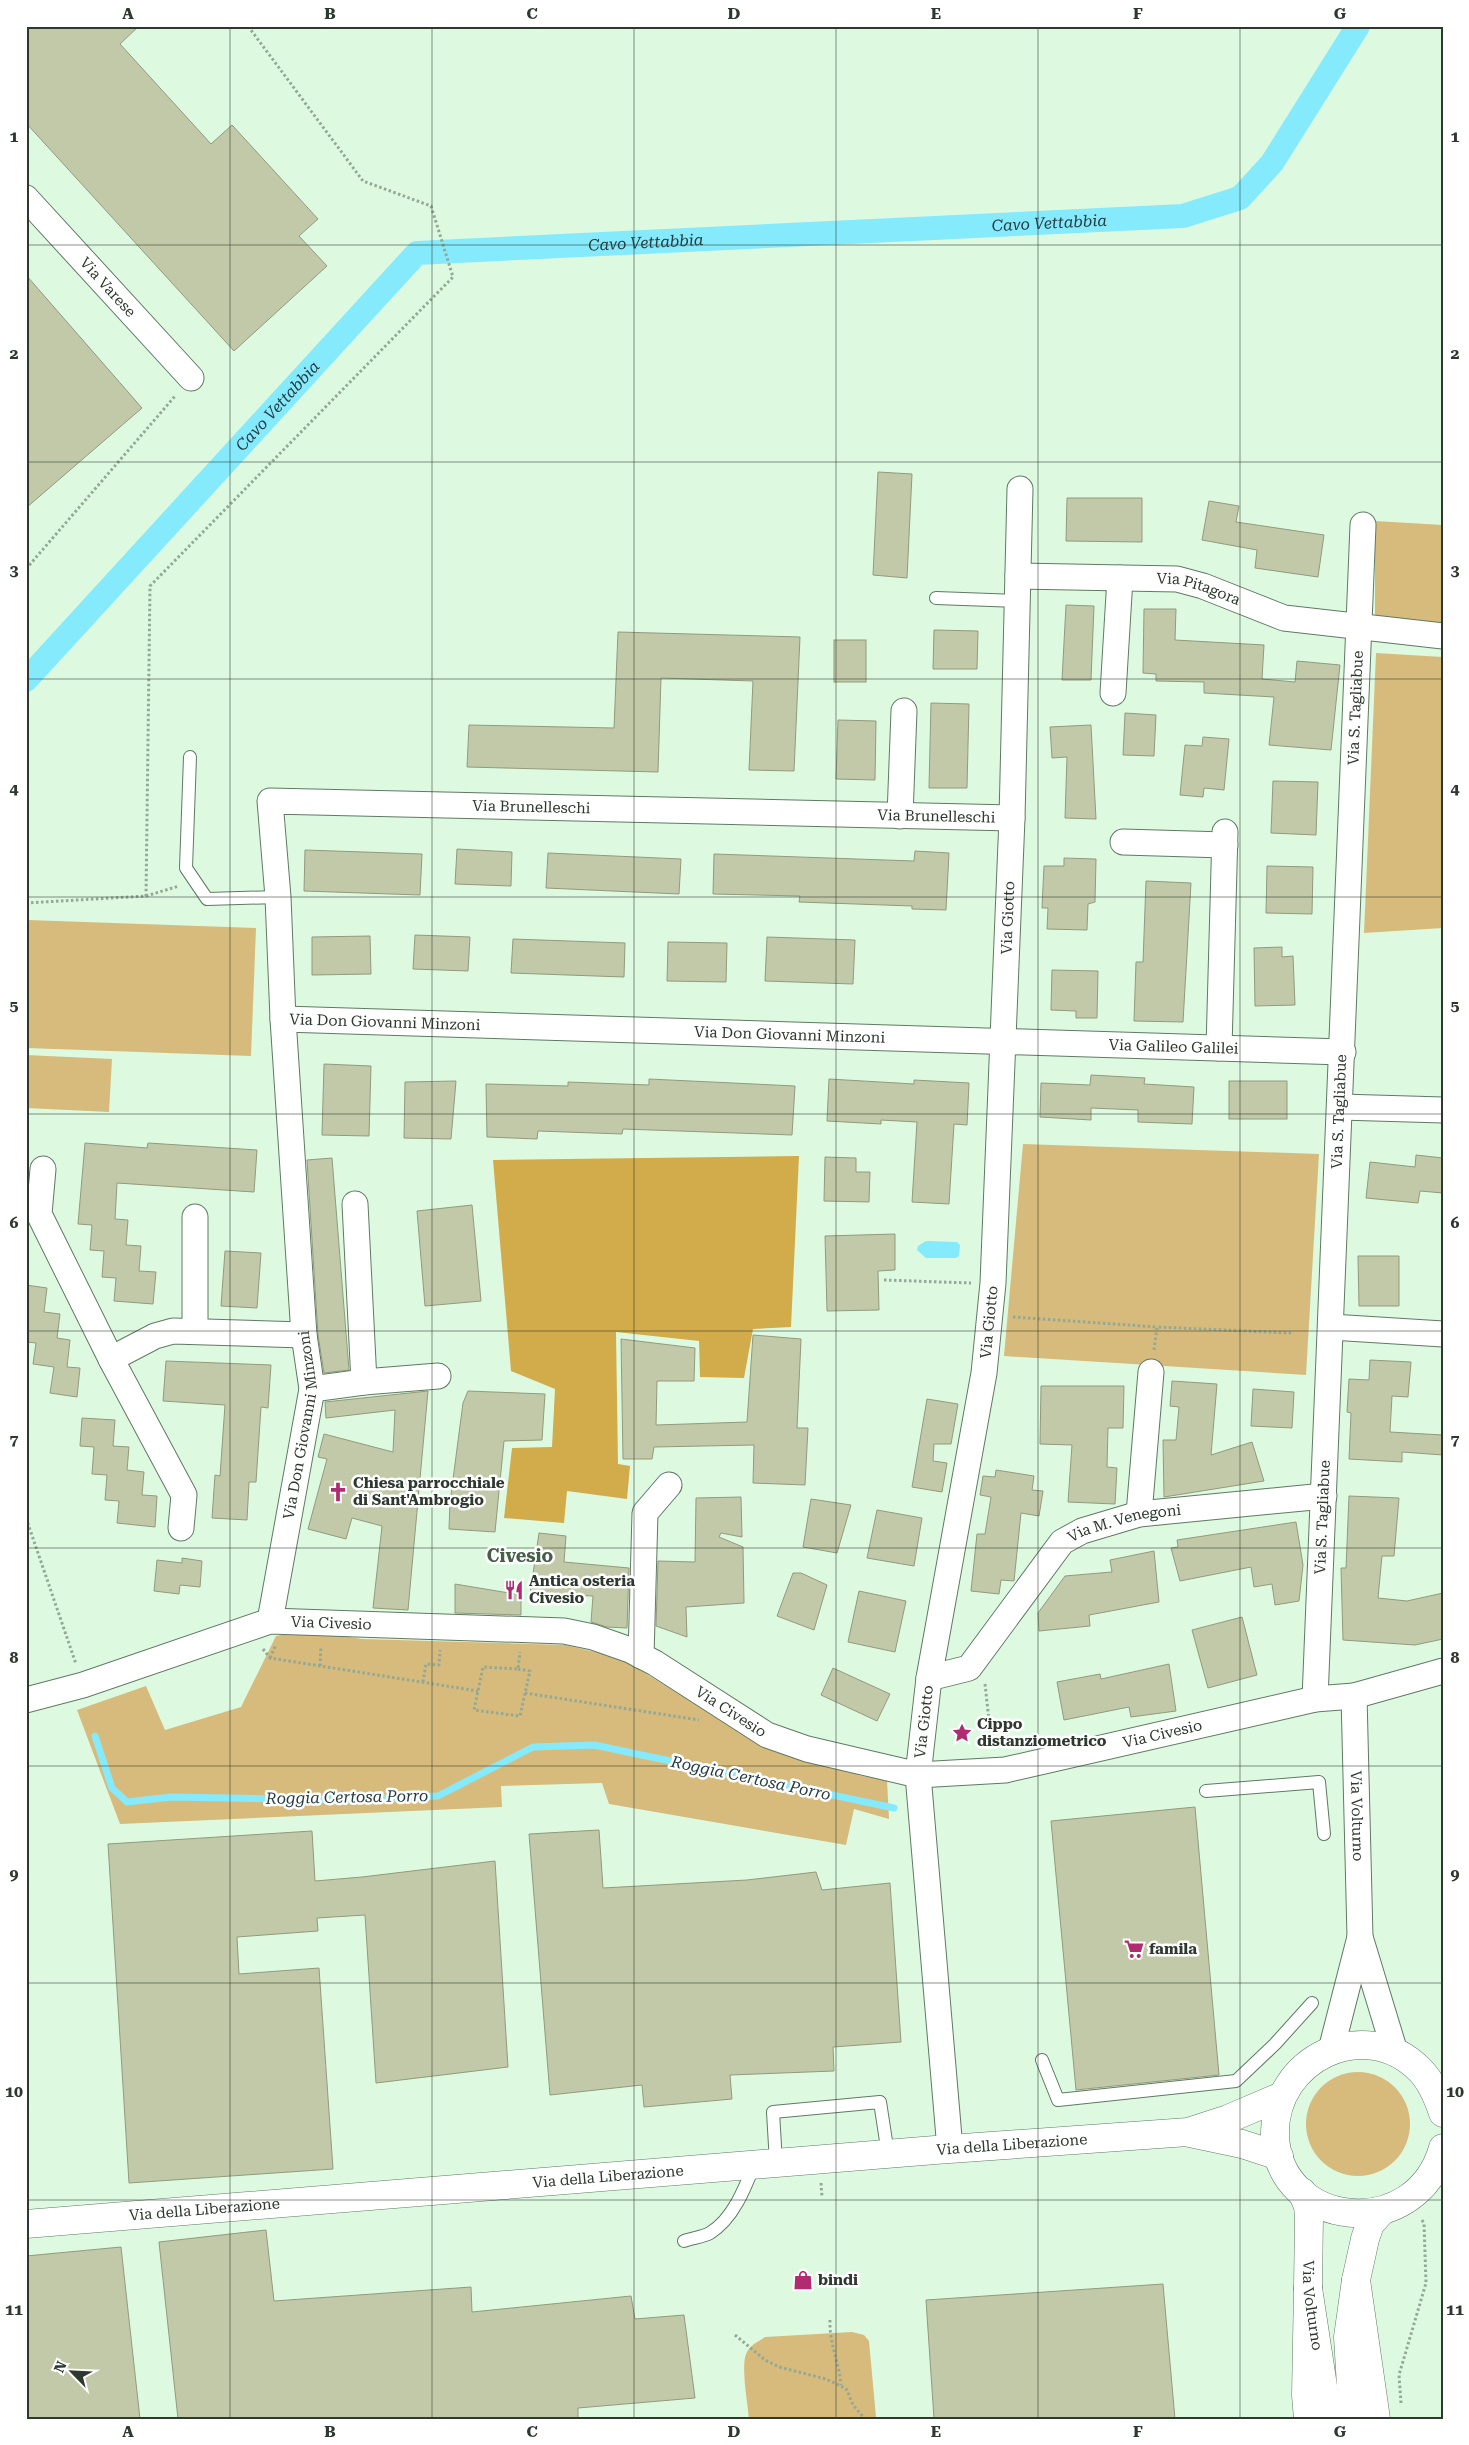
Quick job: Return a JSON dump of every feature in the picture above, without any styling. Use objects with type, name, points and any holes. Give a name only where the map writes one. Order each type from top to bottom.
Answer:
[{"type":"main road","name":"Via Volturno","points":[[1328,2419],[1308,2288],[1308,2206],[1302,2192],[1285,2170],[1279,2156],[1275,2136],[1282,2096],[1292,2079],[1308,2063],[1331,2050],[1344,2046],[1370,2045],[1395,2052],[1420,2070],[1436,2092],[1443,2113]]},
{"type":"main road","name":"Via della Liberazione","points":[[26,2224],[888,2154],[1188,2132],[1228,2119],[1282,2096]]},
{"type":"main road","name":"Via della Liberazione","points":[[1188,2132],[1242,2144],[1279,2156]]},
{"type":"main road","name":"Via Volturno","points":[[1353,2419],[1348,2337],[1356,2280],[1370,2224],[1381,2212],[1410,2197],[1432,2174],[1443,2149]]},
{"type":"main road","name":"Via Volturno","points":[[1302,2192],[1319,2204],[1350,2214],[1381,2212]]},
{"type":"main road","points":[[1356,2280],[1376,2419]]},
{"type":"main road","points":[[1308,2288],[1306,2395],[1308,2419]]},
{"type":"street","name":"Via Varese","points":[[26,198],[191,378]]},
{"type":"street","name":"Via Giotto","points":[[950,2150],[918,1775],[929,1678],[984,1373],[992,1283],[1004,1040],[1012,818],[1020,490]]},
{"type":"street","name":"Via S. Tagliabue","points":[[1314,1699],[1342,1052],[1367,628],[1363,525]]},
{"type":"street","name":"Via Pitagora","points":[[1018,576],[1177,579],[1203,586],[1284,618],[1443,636]]},
{"type":"street","points":[[1113,693],[1120,578]]},
{"type":"street","points":[[900,816],[904,711]]},
{"type":"street","name":"Via Brunelleschi","points":[[283,1019],[278,897],[270,801],[1012,818]]},
{"type":"street","points":[[1123,842],[1225,838],[1219,1048]]},
{"type":"street","name":"Via Don Giovanni Minzoni","points":[[269,1634],[312,1389],[304,1335],[283,1019],[1004,1040]]},
{"type":"street","name":"Via Galileo Galilei","points":[[1004,1040],[1342,1052]]},
{"type":"street","points":[[1340,1107],[1443,1110]]},
{"type":"street","points":[[43,1169],[39,1214],[111,1359],[184,1495],[181,1528]]},
{"type":"street","points":[[355,1204],[364,1382]]},
{"type":"street","points":[[195,1217],[195,1330]]},
{"type":"street","points":[[1331,1327],[1443,1334]]},
{"type":"street","points":[[111,1359],[155,1336],[173,1331],[195,1330],[304,1335]]},
{"type":"street","points":[[1139,1514],[1151,1372]]},
{"type":"street","points":[[312,1389],[364,1382],[438,1376]]},
{"type":"street","points":[[641,1656],[645,1513],[669,1485]]},
{"type":"street","name":"Via M. Venegoni","points":[[929,1678],[969,1668],[1062,1542],[1082,1531],[1139,1514],[1324,1496]]},
{"type":"street","name":"Via Civesio","points":[[26,1700],[269,1634],[564,1631],[593,1638],[641,1656],[767,1735],[807,1749],[918,1775],[1005,1770],[1314,1699],[1354,1696],[1443,1672]]},
{"type":"street","name":"Via Volturno","points":[[1331,2050],[1360,1937],[1354,1696]]},
{"type":"street","name":"Via Volturno","points":[[1360,1937],[1395,2052]]},
{"type":"lane","points":[[936,598],[1018,601]]},
{"type":"lane","points":[[190,757],[186,868],[207,898],[278,897]]},
{"type":"lane","points":[[1206,1791],[1319,1782],[1324,1834]]},
{"type":"lane","points":[[1042,2060],[1058,2100],[1150,2088],[1236,2082],[1275,2044],[1312,2003]]},
{"type":"lane","points":[[684,2241],[710,2233],[730,2213],[746,2186],[765,2164],[773,2112],[880,2102],[888,2154]]},
{"type":"path","points":[[146,896],[150,586],[453,277],[431,206],[363,181],[248,26]]},
{"type":"path","points":[[26,569],[191,378]]},
{"type":"path","points":[[26,903],[146,896],[195,881]]},
{"type":"path","points":[[884,1280],[992,1283]]},
{"type":"path","points":[[989,1316],[1292,1333]]},
{"type":"path","points":[[1151,1372],[1157,1326]]},
{"type":"path","points":[[26,1518],[83,1686]]},
{"type":"path","points":[[518,1669],[524,1630]]},
{"type":"path","points":[[269,1634],[270,1658]]},
{"type":"path","points":[[269,1634],[270,1658]]},
{"type":"path","points":[[423,1683],[426,1664],[439,1665],[441,1642]]},
{"type":"path","points":[[981,1651],[995,1771]]},
{"type":"path","points":[[270,1658],[478,1692]]},
{"type":"path","points":[[483,1667],[518,1669],[530,1671],[520,1716],[474,1710],[483,1667]]},
{"type":"path","points":[[526,1693],[705,1721]]},
{"type":"path","points":[[1401,2408],[1399,2375],[1426,2283],[1424,2223],[1410,2197]]},
{"type":"path","points":[[830,2320],[829,2338],[840,2372],[841,2386]]},
{"type":"path","points":[[734,2335],[765,2360],[779,2368],[826,2379],[841,2386],[846,2390],[853,2405],[865,2419]]},
{"type":"shaded area","points":[[1375,521],[1443,525],[1443,628],[1375,623]]},
{"type":"shaded area","points":[[1376,653],[1443,657],[1443,928],[1364,933]]},
{"type":"shaded area","points":[[28,920],[256,928],[251,1056],[26,1048]]},
{"type":"shaded area","points":[[26,1055],[112,1059],[109,1112],[26,1108]]},
{"type":"shaded area","points":[[1023,1144],[1319,1154],[1306,1375],[1004,1356]]},
{"type":"shaded area","points":[[799,1156],[791,1327],[753,1329],[744,1378],[700,1377],[699,1341],[616,1332],[618,1464],[630,1466],[627,1499],[567,1491],[564,1523],[504,1518],[512,1448],[552,1447],[555,1389],[511,1371],[493,1160]]},
{"type":"shaded area","points":[[305,1630],[362,1639],[566,1645],[620,1658],[752,1738],[862,1776],[887,1780],[889,1819],[854,1809],[846,1845],[609,1804],[602,1783],[501,1786],[502,1807],[120,1824],[77,1710],[146,1686],[165,1730],[241,1707],[276,1636]]},
{"type":"shaded area","points":[[1358,2072],[1378,2076],[1395,2087],[1406,2104],[1410,2124],[1406,2144],[1395,2161],[1378,2172],[1358,2176],[1338,2172],[1321,2161],[1310,2144],[1306,2124],[1310,2104],[1321,2087],[1338,2076]]},
{"type":"shaded area","points":[[852,2332],[864,2335],[869,2341],[876,2417],[749,2419],[744,2365],[747,2352],[752,2345],[765,2337]]},
{"type":"water","points":[[926,1241],[957,1242],[960,1245],[959,1256],[956,1258],[926,1258],[917,1250],[918,1246]]},
{"type":"building","points":[[26,26],[139,26],[120,44],[211,144],[232,125],[318,219],[299,236],[327,266],[234,351],[26,123]]},
{"type":"building","points":[[26,275],[142,408],[26,508]]},
{"type":"building","points":[[878,472],[912,474],[907,578],[873,575]]},
{"type":"building","points":[[1067,498],[1142,498],[1142,542],[1066,541]]},
{"type":"building","points":[[1209,501],[1239,506],[1236,522],[1324,535],[1318,577],[1255,568],[1257,550],[1202,540]]},
{"type":"building","points":[[1066,605],[1094,606],[1091,680],[1062,680]]},
{"type":"building","points":[[1144,609],[1176,609],[1175,640],[1264,645],[1262,679],[1295,682],[1297,661],[1340,665],[1331,750],[1269,745],[1274,697],[1204,693],[1204,682],[1156,681],[1156,674],[1143,673]]},
{"type":"building","points":[[934,630],[978,631],[977,669],[933,669]]},
{"type":"building","points":[[618,632],[800,637],[794,771],[749,770],[753,681],[661,678],[658,772],[467,767],[469,725],[614,728]]},
{"type":"building","points":[[834,640],[866,640],[866,682],[834,682]]},
{"type":"building","points":[[931,703],[969,704],[967,788],[929,788]]},
{"type":"building","points":[[1125,713],[1156,715],[1154,756],[1123,755]]},
{"type":"building","points":[[838,720],[876,721],[875,780],[836,779]]},
{"type":"building","points":[[1091,725],[1096,819],[1065,818],[1067,757],[1052,758],[1050,727]]},
{"type":"building","points":[[1203,737],[1229,739],[1224,790],[1204,788],[1203,797],[1180,795],[1185,745],[1202,746]]},
{"type":"building","points":[[1273,781],[1318,782],[1316,835],[1271,833]]},
{"type":"building","points":[[457,849],[512,852],[511,886],[455,884]]},
{"type":"building","points":[[305,850],[422,854],[420,895],[304,891]]},
{"type":"building","points":[[915,851],[949,853],[946,910],[912,909],[912,906],[799,902],[800,896],[713,894],[714,854],[914,861]]},
{"type":"building","points":[[548,853],[681,859],[679,894],[546,888]]},
{"type":"building","points":[[1064,858],[1096,859],[1095,902],[1088,904],[1087,930],[1047,929],[1048,908],[1042,908],[1044,866],[1064,866]]},
{"type":"building","points":[[1267,866],[1313,867],[1312,914],[1266,913]]},
{"type":"building","points":[[1146,881],[1191,883],[1183,1022],[1134,1021],[1136,962],[1143,962]]},
{"type":"building","points":[[415,935],[470,937],[468,971],[413,969]]},
{"type":"building","points":[[370,936],[371,974],[312,975],[312,937]]},
{"type":"building","points":[[767,937],[855,940],[853,984],[765,981]]},
{"type":"building","points":[[513,939],[625,943],[624,977],[511,973]]},
{"type":"building","points":[[668,942],[727,943],[726,982],[667,981]]},
{"type":"building","points":[[1282,947],[1282,957],[1293,956],[1295,1005],[1255,1006],[1254,948]]},
{"type":"building","points":[[1052,970],[1098,971],[1097,1018],[1076,1018],[1076,1011],[1051,1010]]},
{"type":"building","points":[[324,1064],[371,1066],[369,1136],[322,1135]]},
{"type":"building","points":[[1091,1075],[1145,1078],[1144,1084],[1194,1087],[1192,1124],[1138,1122],[1138,1110],[1091,1108],[1091,1120],[1040,1117],[1041,1083],[1090,1085]]},
{"type":"building","points":[[649,1079],[795,1086],[792,1135],[623,1129],[622,1134],[538,1131],[537,1139],[487,1137],[486,1084],[568,1086],[568,1082],[649,1085]]},
{"type":"building","points":[[829,1079],[914,1084],[914,1080],[969,1083],[967,1125],[954,1124],[949,1204],[912,1202],[917,1122],[881,1120],[881,1124],[827,1121]]},
{"type":"building","points":[[456,1081],[451,1139],[404,1138],[405,1082]]},
{"type":"building","points":[[1229,1081],[1287,1081],[1287,1119],[1229,1119]]},
{"type":"building","points":[[85,1143],[147,1148],[148,1143],[257,1150],[254,1192],[117,1183],[115,1219],[128,1220],[126,1245],[141,1246],[139,1271],[156,1272],[153,1304],[114,1301],[116,1278],[102,1277],[104,1251],[90,1250],[92,1225],[78,1224]]},
{"type":"building","points":[[1416,1155],[1443,1158],[1443,1193],[1420,1191],[1418,1203],[1366,1198],[1370,1162],[1415,1167]]},
{"type":"building","points":[[825,1157],[856,1158],[856,1172],[870,1172],[869,1202],[824,1201]]},
{"type":"building","points":[[332,1158],[349,1370],[324,1373],[318,1335],[307,1160]]},
{"type":"building","points":[[472,1205],[481,1301],[425,1306],[417,1211]]},
{"type":"building","points":[[895,1234],[895,1270],[878,1271],[879,1310],[827,1311],[825,1236]]},
{"type":"building","points":[[225,1251],[261,1253],[257,1308],[221,1306]]},
{"type":"building","points":[[1358,1256],[1399,1256],[1399,1306],[1359,1306]]},
{"type":"building","points":[[26,1285],[47,1288],[44,1312],[60,1314],[57,1338],[70,1340],[67,1367],[80,1368],[77,1397],[50,1393],[54,1367],[33,1364],[36,1343],[26,1342]]},
{"type":"building","points":[[753,1335],[801,1339],[797,1428],[808,1428],[805,1485],[753,1483],[754,1445],[654,1447],[652,1459],[623,1459],[621,1339],[695,1348],[694,1381],[657,1381],[656,1425],[747,1422]]},
{"type":"building","points":[[1370,1360],[1411,1362],[1408,1397],[1392,1396],[1390,1432],[1443,1435],[1443,1455],[1402,1452],[1402,1462],[1349,1459],[1351,1413],[1347,1412],[1349,1379],[1369,1380]]},
{"type":"building","points":[[166,1361],[271,1365],[268,1408],[261,1407],[256,1482],[249,1482],[247,1520],[212,1518],[215,1475],[220,1476],[225,1405],[163,1401]]},
{"type":"building","points":[[1172,1381],[1217,1384],[1211,1455],[1252,1442],[1264,1481],[1164,1497],[1163,1440],[1176,1440],[1179,1407],[1170,1406]]},
{"type":"building","points":[[1041,1386],[1124,1386],[1123,1428],[1108,1428],[1107,1467],[1117,1468],[1115,1504],[1068,1502],[1072,1445],[1040,1444]]},
{"type":"building","points":[[1253,1389],[1294,1392],[1292,1428],[1251,1426]]},
{"type":"building","points":[[428,1391],[408,1610],[373,1608],[382,1526],[352,1518],[346,1539],[308,1529],[327,1459],[318,1457],[324,1434],[393,1452],[395,1410],[326,1418],[325,1402]]},
{"type":"building","points":[[468,1391],[545,1394],[542,1440],[504,1441],[495,1532],[449,1529],[450,1502],[463,1403]]},
{"type":"building","points":[[927,1399],[958,1404],[951,1444],[934,1444],[933,1461],[947,1463],[942,1492],[912,1487]]},
{"type":"building","points":[[82,1418],[115,1420],[113,1446],[129,1447],[127,1470],[144,1472],[142,1495],[157,1496],[155,1527],[117,1523],[119,1501],[105,1500],[107,1475],[92,1474],[94,1447],[80,1446]]},
{"type":"building","points":[[996,1470],[1034,1476],[1032,1490],[1043,1491],[1039,1516],[1021,1513],[1014,1581],[1001,1580],[999,1594],[971,1591],[977,1534],[985,1534],[991,1497],[980,1495],[983,1476],[995,1477]]},
{"type":"building","points":[[1349,1496],[1399,1498],[1394,1556],[1382,1556],[1378,1598],[1407,1601],[1443,1593],[1443,1639],[1415,1645],[1343,1640],[1341,1568],[1346,1568]]},
{"type":"building","points":[[741,1497],[742,1537],[721,1533],[719,1537],[743,1547],[744,1603],[686,1607],[687,1637],[656,1626],[658,1561],[695,1562],[696,1498]]},
{"type":"building","points":[[811,1499],[851,1505],[837,1553],[803,1547]]},
{"type":"building","points":[[877,1510],[922,1518],[914,1566],[867,1558]]},
{"type":"building","points":[[1296,1522],[1303,1565],[1299,1601],[1275,1605],[1272,1584],[1254,1587],[1251,1567],[1180,1581],[1171,1548],[1178,1547],[1177,1540]]},
{"type":"building","points":[[539,1533],[566,1536],[564,1562],[629,1568],[627,1628],[607,1627],[591,1622],[593,1596],[530,1594]]},
{"type":"building","points":[[1154,1551],[1159,1602],[1089,1615],[1090,1626],[1039,1631],[1038,1613],[1065,1576],[1112,1572],[1110,1560]]},
{"type":"building","points":[[182,1558],[202,1561],[200,1587],[180,1585],[179,1594],[154,1591],[157,1560],[182,1563]]},
{"type":"building","points":[[793,1573],[801,1573],[827,1585],[814,1630],[777,1616]]},
{"type":"building","points":[[455,1584],[521,1595],[521,1615],[455,1613]]},
{"type":"building","points":[[859,1591],[906,1601],[895,1652],[848,1642]]},
{"type":"building","points":[[1242,1617],[1257,1675],[1208,1688],[1192,1630]]},
{"type":"building","points":[[1169,1664],[1176,1711],[1131,1717],[1129,1707],[1064,1720],[1057,1682],[1100,1674],[1101,1679]]},
{"type":"building","points":[[833,1668],[890,1694],[877,1721],[821,1695]]},
{"type":"building","points":[[1195,1807],[1219,2075],[1076,2090],[1051,1821]]},
{"type":"building","points":[[599,1830],[603,1888],[747,1880],[816,1872],[822,1890],[890,1883],[901,2042],[833,2047],[834,2071],[730,2075],[732,2099],[644,2107],[642,2085],[550,2095],[529,1834]]},
{"type":"building","points":[[312,1831],[315,1881],[495,1861],[508,2067],[376,2083],[365,1915],[317,1918],[318,1931],[237,1937],[239,1974],[319,1968],[333,2169],[129,2183],[108,1844]]},
{"type":"building","points":[[266,2230],[274,2301],[471,2287],[472,2312],[631,2296],[635,2319],[684,2315],[695,2398],[578,2408],[578,2419],[178,2419],[159,2242]]},
{"type":"building","points":[[121,2247],[140,2419],[26,2419],[26,2256]]},
{"type":"building","points":[[1163,2284],[1175,2419],[934,2419],[926,2300]]},
{"type":"waterway","name":"Cavo Vettabbia","points":[[26,680],[417,253],[1183,216],[1240,198],[1272,163],[1358,26]]},
{"type":"waterway","name":"Roggia Certosa Porro","points":[[95,1736],[112,1788],[127,1802],[171,1797],[346,1800],[438,1796],[533,1747],[594,1745],[894,1808]]},
{"type":"place","name":"Chiesa parrocchiale di Sant'Ambrogio","points":[[338,1492]]},
{"type":"place","name":"Antica osteria Civesio","points":[[514,1590]]},
{"type":"place","name":"Cippo distanziometrico","points":[[962,1733]]},
{"type":"place","name":"famila","points":[[1134,1949]]},
{"type":"place","name":"bindi","points":[[803,2280]]},
{"type":"district","name":"Civesio","points":[[520,1555]]}]
